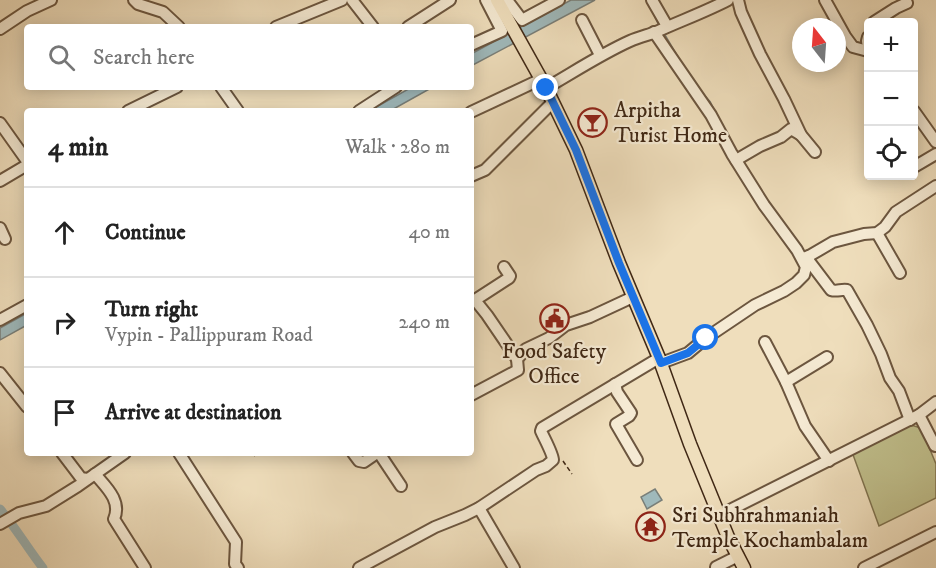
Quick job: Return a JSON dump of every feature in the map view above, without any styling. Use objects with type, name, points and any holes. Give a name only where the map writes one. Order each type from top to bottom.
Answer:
[{"type":"main road","points":[[497,0],[530,61],[540,85],[553,102],[576,150],[619,263],[660,361],[690,444],[728,537],[744,568]]},
{"type":"street","points":[[0,29],[27,11],[51,0]]},
{"type":"street","points":[[134,0],[138,4],[163,12],[176,24]]},
{"type":"street","points":[[283,24],[342,0]]},
{"type":"street","points":[[352,0],[371,24]]},
{"type":"street","points":[[413,24],[450,0]]},
{"type":"street","points":[[474,44],[502,31],[486,0]]},
{"type":"street","points":[[507,0],[522,20],[559,0]]},
{"type":"street","points":[[652,0],[660,30],[739,158],[764,205],[831,290],[847,290],[876,345],[890,378],[914,418],[936,447]]},
{"type":"street","points":[[474,111],[540,85],[633,40],[728,0]]},
{"type":"street","points":[[738,0],[760,54],[801,135],[815,152]]},
{"type":"street","points":[[825,0],[853,47],[864,48]]},
{"type":"street","points":[[880,18],[907,3]]},
{"type":"street","points":[[582,20],[600,55]]},
{"type":"street","points":[[134,108],[171,90]]},
{"type":"street","points":[[222,90],[236,108]]},
{"type":"street","points":[[364,108],[392,90]]},
{"type":"street","points":[[474,175],[485,170],[553,102]]},
{"type":"street","points":[[918,117],[936,142]]},
{"type":"street","points":[[0,123],[24,159]]},
{"type":"street","points":[[739,158],[781,137],[790,129],[801,135]]},
{"type":"street","points":[[918,165],[936,154]]},
{"type":"street","points":[[0,181],[24,165]]},
{"type":"street","points":[[804,258],[833,242],[877,233],[885,227],[896,212],[936,186]]},
{"type":"street","points":[[0,228],[5,239]]},
{"type":"street","points":[[877,233],[900,273]]},
{"type":"street","points":[[359,568],[435,527],[479,508],[536,470],[546,466],[554,456],[549,450],[541,431],[542,428],[615,384],[660,361],[688,353],[755,305],[784,291],[804,275],[806,267],[804,258]]},
{"type":"street","points":[[474,299],[509,278],[509,273],[504,267]]},
{"type":"street","points":[[517,358],[526,349],[549,338],[566,326],[633,297]]},
{"type":"street","points":[[474,301],[487,315],[517,358],[518,370],[474,393]]},
{"type":"street","points":[[0,320],[24,307]]},
{"type":"street","points":[[765,342],[805,426],[829,461]]},
{"type":"street","points":[[786,382],[827,357]]},
{"type":"street","points":[[0,373],[24,403]]},
{"type":"street","points":[[615,384],[617,392],[631,413],[616,424],[637,460]]},
{"type":"street","points":[[720,515],[914,418],[936,402]]},
{"type":"street","points":[[64,456],[81,478],[91,476]]},
{"type":"street","points":[[7,519],[46,506],[120,456]]},
{"type":"street","points":[[180,456],[236,542],[235,564],[238,568]]},
{"type":"street","points":[[355,456],[359,462],[364,462],[373,456]]},
{"type":"street","points":[[380,456],[401,486]]},
{"type":"street","points":[[91,476],[112,496],[117,513],[114,519],[145,568]]},
{"type":"street","points":[[479,508],[514,568]]},
{"type":"street","points":[[864,568],[936,532]]},
{"type":"street","points":[[717,568],[738,556]]},
{"type":"path","points":[[554,456],[559,456],[572,474]]},
{"type":"shaded area","points":[[911,425],[921,428],[936,464],[936,498],[879,526],[852,452]]},
{"type":"water","points":[[571,0],[595,0],[474,64],[474,52]]},
{"type":"water","points":[[407,90],[428,90],[395,108],[374,108]]},
{"type":"water","points":[[24,315],[24,327],[0,340],[0,328]]},
{"type":"water","points":[[655,489],[662,500],[647,509],[641,497]]},
{"type":"waterway","points":[[651,8],[660,27]]},
{"type":"waterway","points":[[663,32],[683,66]]},
{"type":"waterway","points":[[702,93],[710,102],[718,118]]},
{"type":"waterway","points":[[782,221],[791,233]]},
{"type":"waterway","points":[[0,509],[43,568]]},
{"type":"place","name":"Arpitha Turist Home","points":[[593,122]]},
{"type":"place","name":"Food Safety Office","points":[[554,318]]},
{"type":"place","name":"Sri Subhrahmaniah Temple Kochambalam","points":[[651,527]]},
{"type":"route","points":[[546,88],[576,150],[619,263],[661,363],[688,353],[706,338]]}]
